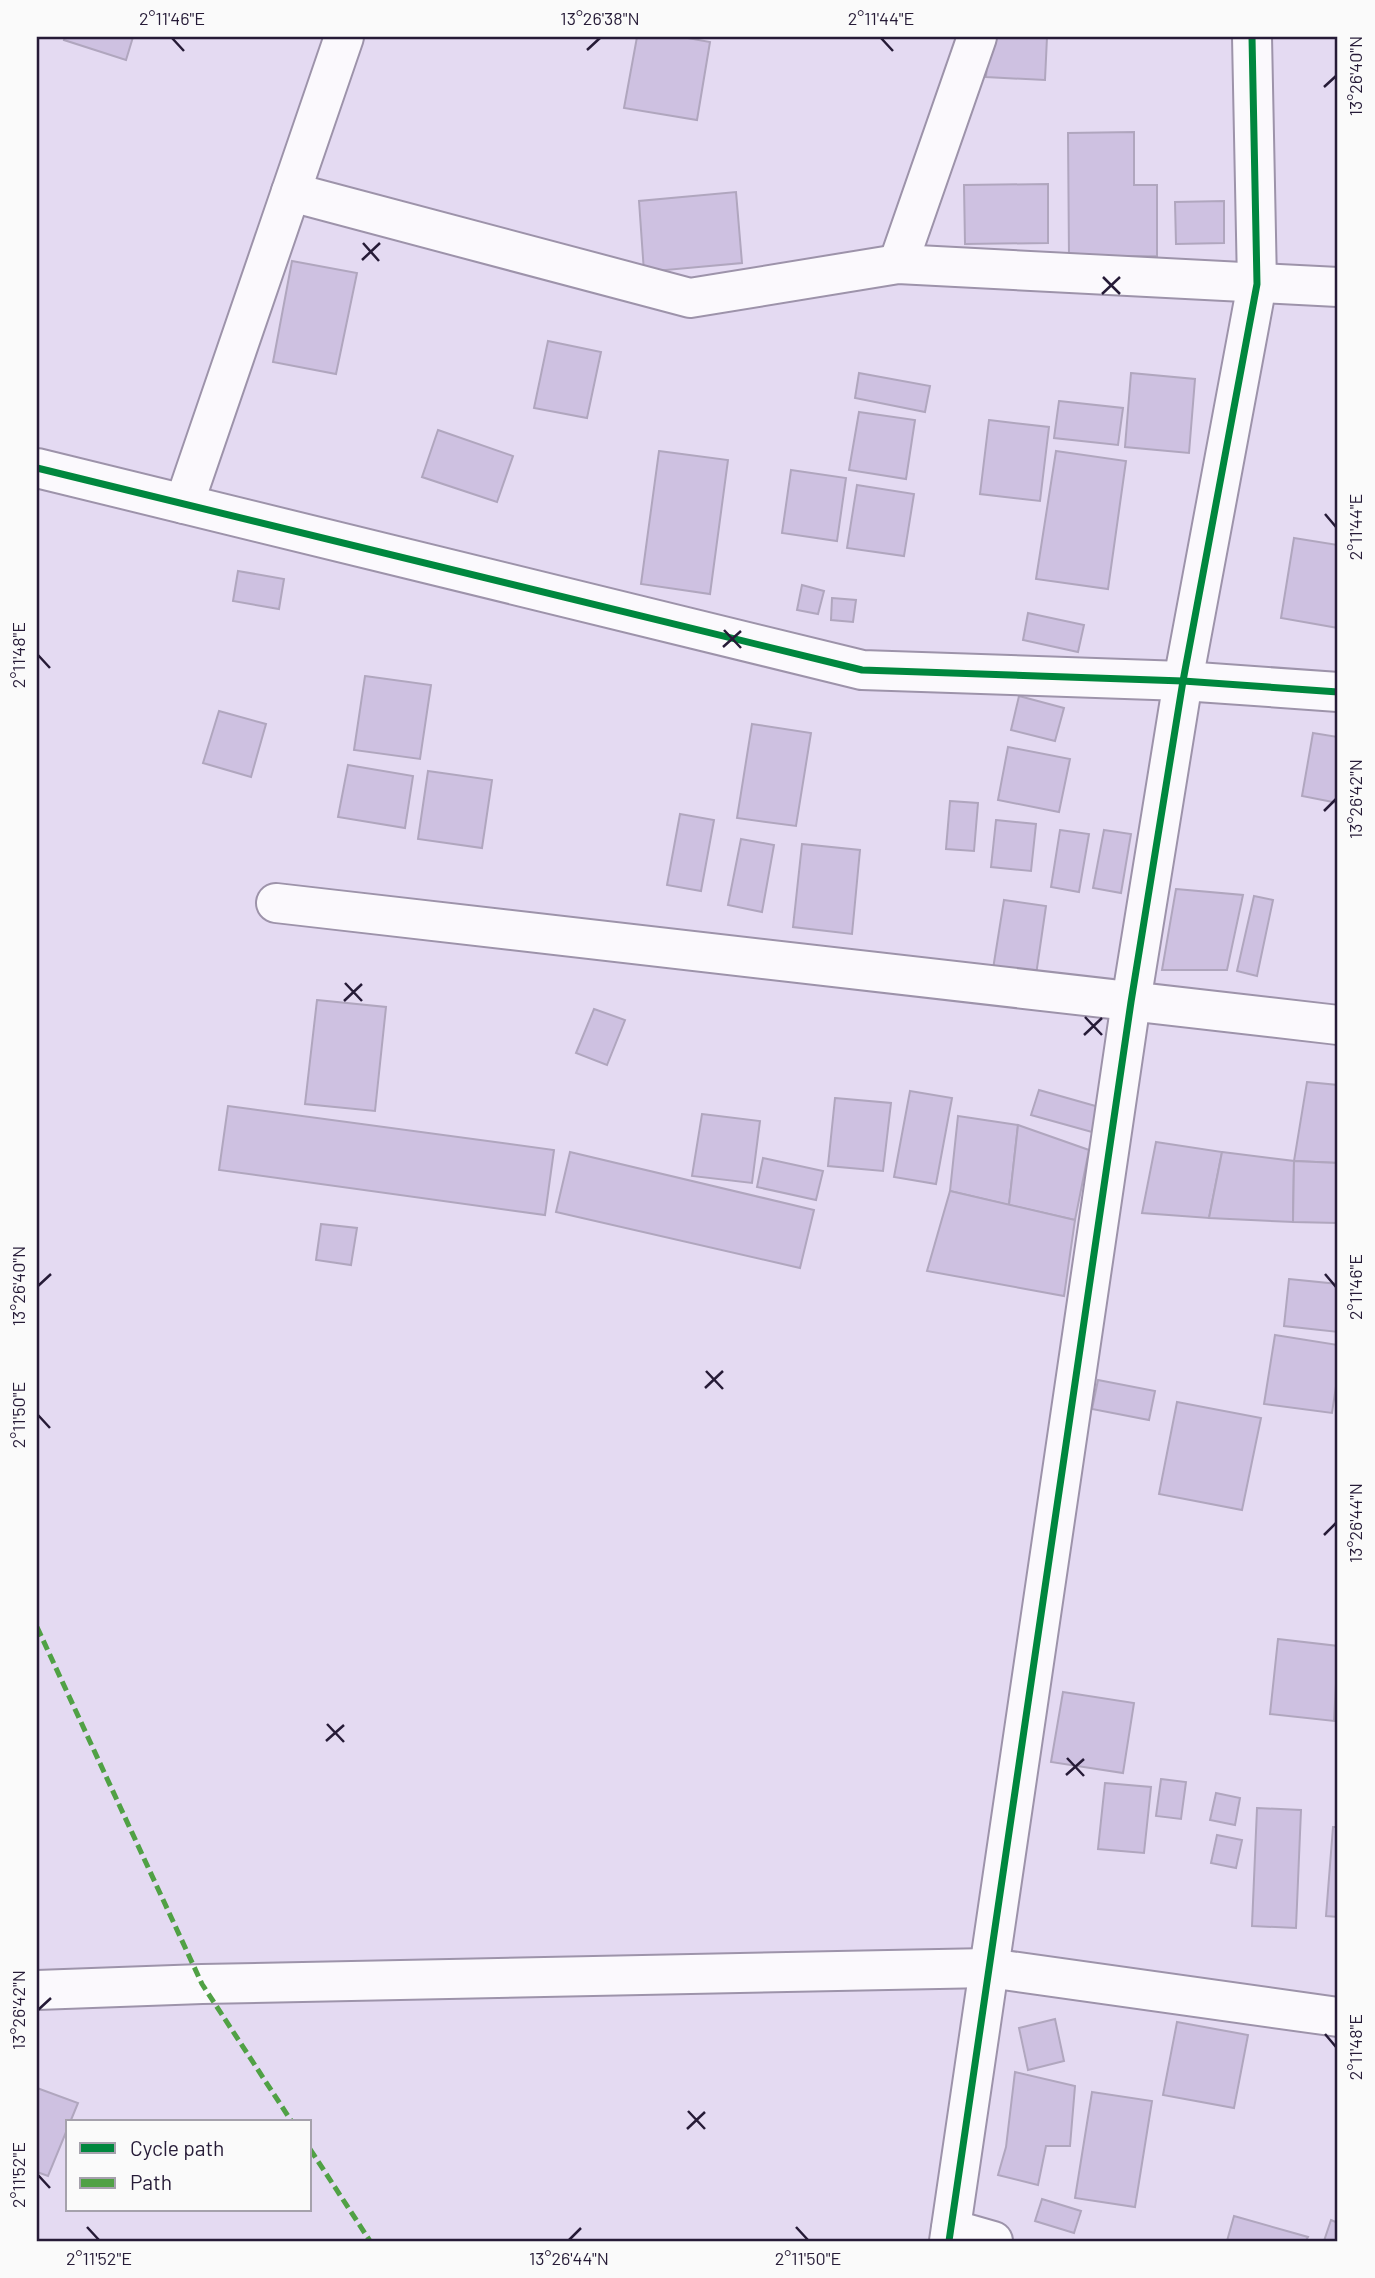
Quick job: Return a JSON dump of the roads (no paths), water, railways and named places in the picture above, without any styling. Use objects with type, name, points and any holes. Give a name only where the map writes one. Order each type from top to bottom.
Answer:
[{"type":"street","points":[[184,504],[344,37]]},
{"type":"street","points":[[898,264],[976,37]]},
{"type":"street","points":[[993,2241],[950,2235],[1131,1002],[1183,681],[1257,284],[1252,37]]},
{"type":"street","points":[[291,192],[690,298],[898,264],[1338,287]]},
{"type":"street","points":[[37,468],[862,670],[1183,681],[1338,692]]},
{"type":"street","points":[[275,903],[1338,1025]]},
{"type":"street","points":[[37,1990],[202,1984],[989,1968],[1338,2017]]}]
